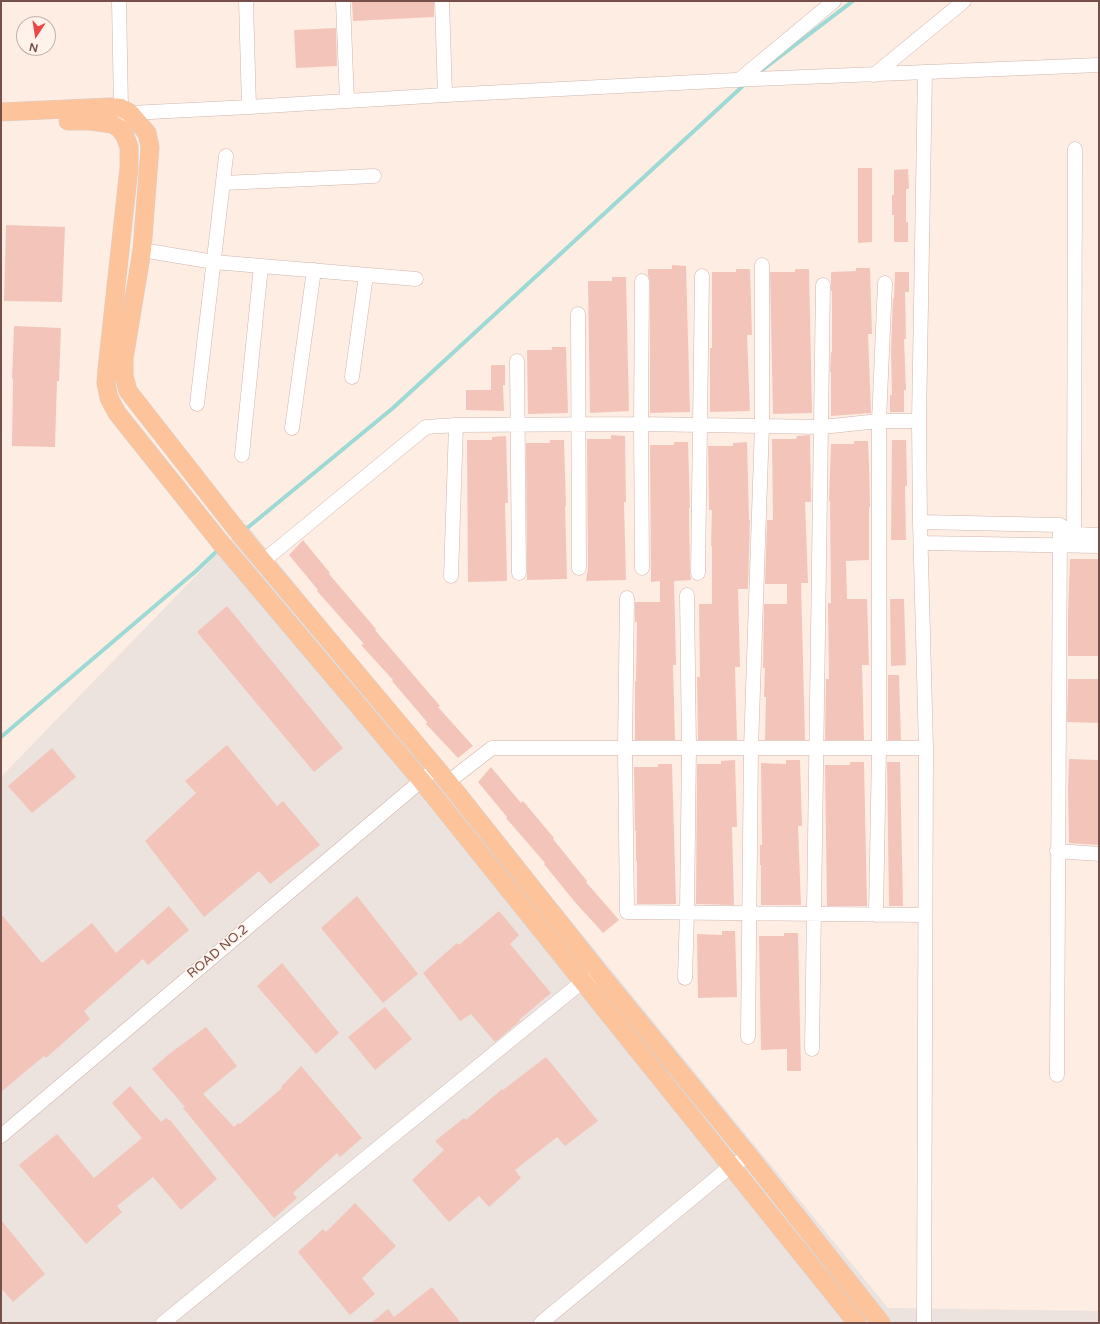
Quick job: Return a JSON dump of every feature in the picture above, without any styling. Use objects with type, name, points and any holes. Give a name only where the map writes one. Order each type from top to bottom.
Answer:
[{"type":"main road","points":[[1,112],[110,107],[126,111],[147,133],[150,147],[142,250],[124,359],[124,376],[128,391],[262,562],[448,782],[601,975],[749,1156],[881,1323]]},
{"type":"main road","points":[[1,124],[91,120],[112,124],[119,128],[125,136],[129,147],[129,168],[106,369],[106,383],[110,398],[117,413],[220,542],[421,780],[857,1323]]},
{"type":"main road","points":[[220,542],[236,529]]},
{"type":"street","points":[[119,1],[126,111]]},
{"type":"street","points":[[246,1],[249,107]]},
{"type":"street","points":[[343,1],[347,101]]},
{"type":"street","points":[[442,1],[445,94]]},
{"type":"street","points":[[739,80],[834,1]]},
{"type":"street","points":[[874,75],[964,1]]},
{"type":"street","points":[[112,124],[126,111],[249,107],[445,94],[755,79],[1099,65]]},
{"type":"street","points":[[924,1323],[926,748],[919,421],[925,72]]},
{"type":"street","points":[[1057,1075],[1058,851],[1070,541],[1075,149]]},
{"type":"street","points":[[197,404],[226,156]]},
{"type":"street","points":[[223,183],[374,176]]},
{"type":"street","points":[[142,250],[214,262],[416,279]]},
{"type":"street","points":[[748,1037],[751,748],[762,425],[762,265]]},
{"type":"street","points":[[242,455],[261,266]]},
{"type":"street","points":[[292,428],[314,270]]},
{"type":"street","points":[[352,377],[366,275]]},
{"type":"street","points":[[698,573],[702,276]]},
{"type":"street","points":[[642,281],[642,568]]},
{"type":"street","points":[[876,915],[879,748],[879,421],[885,283]]},
{"type":"street","points":[[812,1048],[823,285]]},
{"type":"street","points":[[578,314],[579,568]]},
{"type":"street","points":[[517,361],[519,573]]},
{"type":"street","points":[[262,562],[426,427],[517,424],[641,424],[822,427],[879,421],[919,421]]},
{"type":"street","points":[[451,576],[456,425]]},
{"type":"street","points":[[920,522],[1060,525],[1070,541]]},
{"type":"street","points":[[1070,541],[1099,535]]},
{"type":"street","points":[[921,543],[1070,541],[1099,546]]},
{"type":"street","points":[[684,978],[687,912],[687,595]]},
{"type":"street","points":[[627,598],[625,748],[628,912],[749,912],[925,915]]},
{"type":"street","points":[[448,782],[492,748],[926,748]]},
{"type":"street","name":"ROAD NO.2","points":[[1,1136],[421,780],[436,769]]},
{"type":"street","points":[[1058,851],[1099,854]]},
{"type":"street","points":[[163,1323],[583,981],[601,975]]},
{"type":"street","points":[[541,1323],[731,1166],[749,1156]]},
{"type":"shaded area","points":[[246,524],[888,1308],[1099,1311],[1099,1323],[1,1323],[1,777]]},
{"type":"building","points":[[352,1],[434,1],[434,17],[353,21]]},
{"type":"building","points":[[336,28],[337,66],[296,68],[294,30]]},
{"type":"building","points":[[858,168],[872,168],[872,242],[858,243]]},
{"type":"building","points":[[908,169],[909,189],[906,189],[906,222],[908,222],[908,242],[894,242],[892,195],[894,195],[894,170]]},
{"type":"building","points":[[6,225],[65,227],[62,302],[4,301]]},
{"type":"building","points":[[672,265],[686,266],[690,412],[650,413],[650,281],[648,269],[672,269]]},
{"type":"building","points":[[856,268],[870,268],[872,334],[868,334],[871,413],[831,416],[831,272],[856,271]]},
{"type":"building","points":[[736,269],[750,269],[752,335],[747,335],[750,411],[710,412],[712,272],[736,272]]},
{"type":"building","points":[[795,269],[809,269],[812,413],[773,414],[770,272],[795,272]]},
{"type":"building","points":[[895,272],[909,272],[909,292],[905,292],[906,339],[904,339],[906,390],[904,390],[904,412],[890,412],[890,395],[892,395],[891,350]]},
{"type":"building","points":[[612,277],[626,277],[629,411],[590,413],[588,281],[612,281]]},
{"type":"building","points":[[14,326],[61,328],[59,381],[57,381],[55,447],[12,446]]},
{"type":"building","points":[[552,347],[566,347],[568,413],[528,414],[527,350],[552,350]]},
{"type":"building","points":[[491,365],[505,365],[505,385],[503,385],[504,411],[466,410],[466,390],[491,390]]},
{"type":"building","points":[[611,435],[625,436],[626,502],[624,502],[626,580],[586,581],[588,568],[587,439],[611,439]]},
{"type":"building","points":[[810,435],[811,502],[805,502],[808,583],[801,583],[805,740],[765,740],[766,697],[764,697],[765,668],[763,668],[764,604],[787,604],[787,584],[765,584],[767,520],[773,520],[772,439],[796,439],[797,436]]},
{"type":"building","points":[[506,436],[508,503],[505,503],[507,581],[468,582],[467,440],[492,440],[492,437]]},
{"type":"building","points":[[550,440],[564,440],[567,579],[527,580],[526,443],[550,443]]},
{"type":"building","points":[[892,440],[906,440],[906,540],[891,540]]},
{"type":"building","points":[[854,441],[868,441],[869,464],[869,560],[846,561],[847,599],[867,599],[869,665],[862,665],[864,740],[825,740],[826,679],[829,679],[828,603],[831,603],[829,501],[831,444],[854,444]]},
{"type":"building","points":[[674,442],[688,442],[691,580],[674,581],[676,665],[673,665],[675,740],[635,740],[637,622],[635,622],[635,602],[660,602],[660,581],[651,582],[650,445],[674,445]]},
{"type":"building","points":[[747,442],[750,520],[748,589],[738,589],[740,667],[735,667],[737,740],[698,740],[697,677],[700,677],[699,604],[712,604],[712,510],[709,510],[708,446],[733,446],[733,443]]},
{"type":"building","points":[[303,540],[330,573],[329,574],[376,629],[375,630],[440,706],[438,707],[473,746],[458,758],[426,724],[427,722],[392,681],[393,680],[361,645],[364,644],[317,591],[318,590],[289,555]]},
{"type":"building","points":[[1070,559],[1099,559],[1099,656],[1068,656]]},
{"type":"building","points":[[890,599],[904,599],[906,665],[891,666]]},
{"type":"building","points":[[227,606],[343,748],[314,772],[197,632]]},
{"type":"building","points":[[888,675],[899,675],[901,740],[888,740]]},
{"type":"building","points":[[1068,679],[1099,679],[1099,723],[1067,722]]},
{"type":"building","points":[[227,745],[277,806],[283,801],[320,845],[270,884],[259,871],[204,917],[145,841],[196,793],[185,781]]},
{"type":"building","points":[[52,748],[76,777],[32,813],[8,786]]},
{"type":"building","points":[[1069,759],[1099,760],[1099,845],[1069,843]]},
{"type":"building","points":[[735,760],[737,827],[732,827],[734,905],[696,904],[697,764],[721,764],[721,761]]},
{"type":"building","points":[[786,760],[800,760],[802,826],[798,826],[801,905],[761,905],[761,763],[786,764]]},
{"type":"building","points":[[850,762],[864,762],[867,906],[827,906],[825,765],[850,765]]},
{"type":"building","points":[[887,762],[900,762],[903,906],[889,906]]},
{"type":"building","points":[[658,764],[672,764],[676,904],[637,904],[634,767],[658,767]]},
{"type":"building","points":[[491,767],[521,803],[523,801],[554,838],[553,839],[587,881],[586,882],[619,920],[603,933],[574,901],[544,864],[545,863],[506,818],[507,817],[478,782]]},
{"type":"building","points":[[357,896],[418,974],[383,1003],[321,928]]},
{"type":"building","points":[[169,906],[189,930],[148,965],[143,959],[84,1011],[90,1019],[46,1058],[44,1056],[1,1092],[1,914],[42,963],[92,923],[116,953]]},
{"type":"building","points":[[499,911],[519,935],[510,944],[551,993],[495,1042],[471,1014],[460,1021],[423,973],[457,943],[459,945]]},
{"type":"building","points":[[722,931],[735,931],[737,997],[698,998],[697,934],[722,935]]},
{"type":"building","points":[[784,933],[798,933],[801,1071],[787,1071],[787,1049],[761,1050],[759,936],[784,936]]},
{"type":"building","points":[[282,963],[339,1033],[316,1054],[257,986]]},
{"type":"building","points":[[385,1007],[412,1039],[375,1070],[348,1037]]},
{"type":"building","points":[[206,1027],[237,1066],[203,1094],[234,1127],[238,1123],[240,1124],[282,1088],[281,1087],[301,1066],[362,1138],[340,1157],[337,1153],[293,1193],[297,1198],[274,1218],[183,1108],[185,1107],[152,1069],[169,1054]]},
{"type":"building","points":[[546,1057],[598,1121],[565,1146],[557,1137],[515,1170],[521,1178],[489,1207],[479,1196],[449,1222],[412,1180],[444,1150],[435,1141],[464,1118],[466,1120],[502,1089],[503,1090]]},
{"type":"building","points":[[130,1086],[161,1122],[166,1118],[170,1120],[217,1179],[181,1210],[153,1177],[117,1206],[122,1212],[86,1244],[19,1165],[57,1134],[94,1178],[142,1138],[112,1103]]},
{"type":"building","points":[[355,1203],[396,1246],[362,1278],[375,1294],[350,1315],[298,1252],[323,1229],[326,1232]]},
{"type":"building","points":[[1,1220],[45,1274],[13,1302],[1,1288]]},
{"type":"building","points":[[432,1287],[461,1323],[371,1323],[388,1309],[394,1317]]},
{"type":"waterway","points":[[757,74],[853,1]]},
{"type":"waterway","points":[[246,529],[393,408],[745,84]]},
{"type":"waterway","points":[[1,737],[196,571],[217,551]]}]
